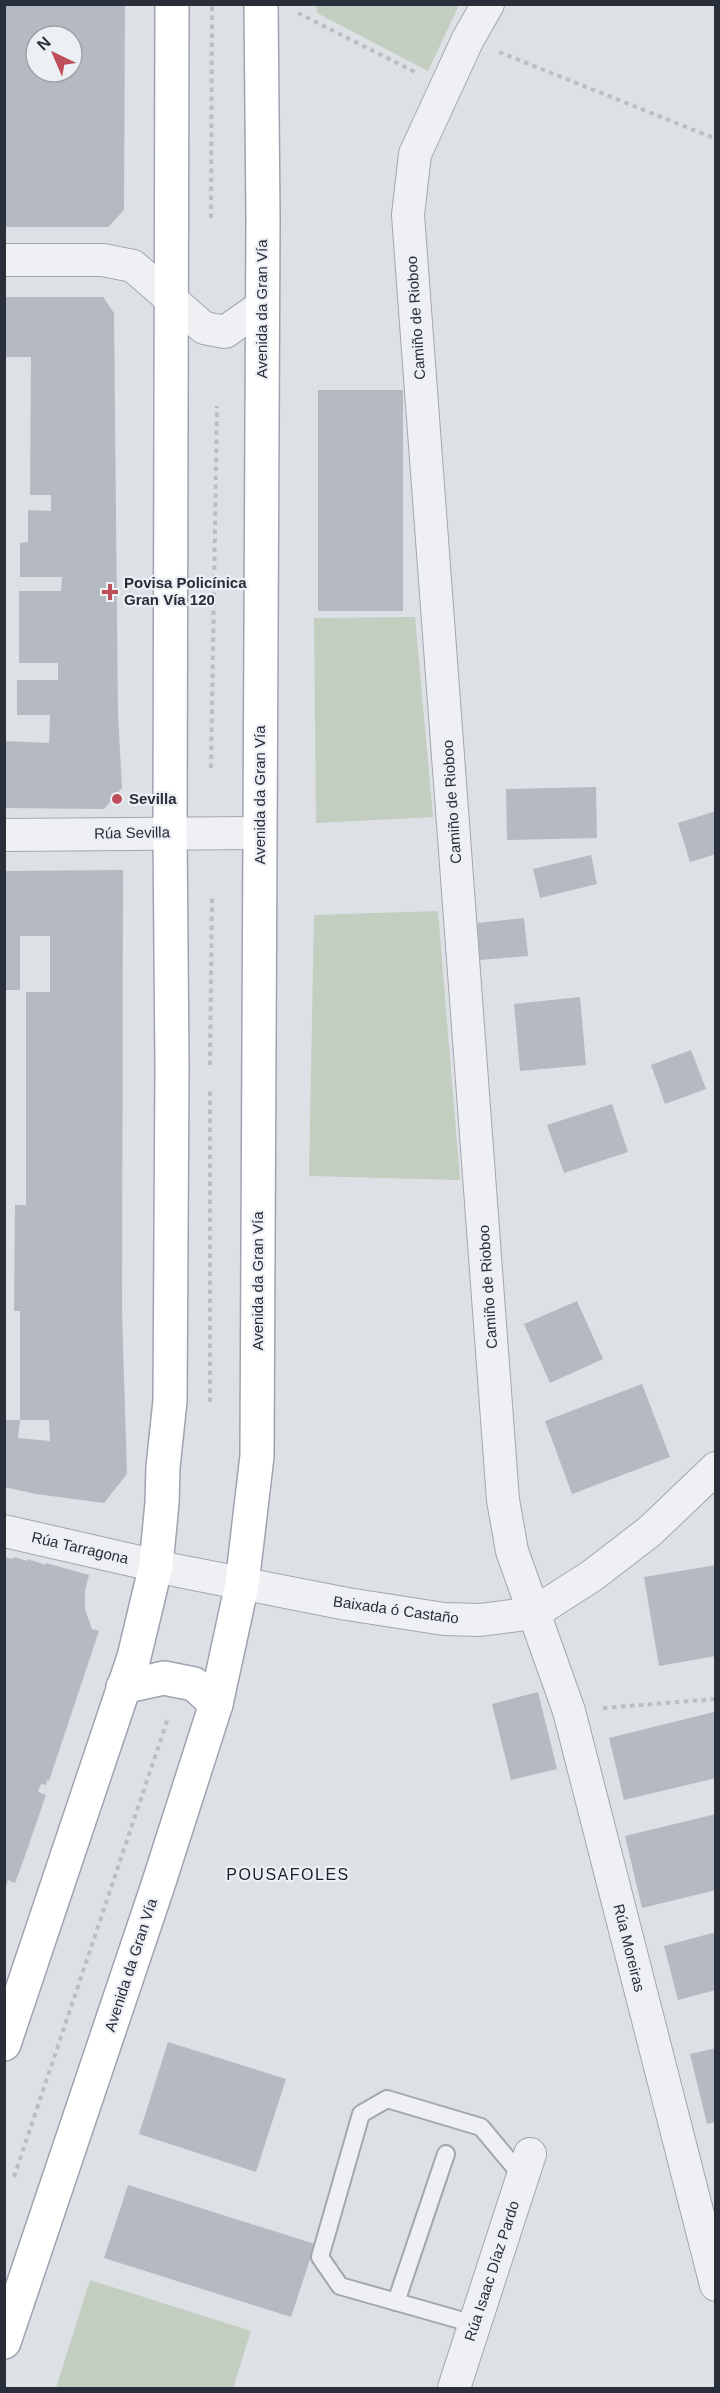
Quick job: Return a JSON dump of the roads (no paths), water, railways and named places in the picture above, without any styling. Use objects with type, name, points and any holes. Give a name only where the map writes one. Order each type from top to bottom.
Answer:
[{"type":"main road","points":[[4,2044],[134,1658],[156,1565],[170,1401],[172,4]]},
{"type":"main road","name":"Avenida da Gran Vía","points":[[4,2342],[158,1885],[216,1704],[242,1584],[257,1456],[262,306],[261,4]]},
{"type":"main road","points":[[123,1687],[164,1678],[194,1684],[216,1704]]},
{"type":"street","name":"Camiño de Rioboo","points":[[488,4],[468,39],[415,154],[408,215],[504,1500],[512,1551],[534,1613]]},
{"type":"street","points":[[4,260],[103,260],[133,266],[204,328],[225,332],[262,306]]},
{"type":"street","name":"Rúa Sevilla","points":[[4,835],[260,833]]},
{"type":"street","name":"Baixada ó Castaño","points":[[242,1584],[444,1619],[480,1620],[534,1613],[593,1575],[650,1531],[716,1468]]},
{"type":"street","name":"Rúa Tarragona","points":[[4,1531],[156,1565]]},
{"type":"street","points":[[156,1565],[242,1584]]},
{"type":"street","name":"Rúa Moreiras","points":[[534,1613],[569,1711],[716,2285]]},
{"type":"street","name":"Rúa Isaac Díaz Pardo","points":[[454,2388],[526,2165]]},
{"type":"lane","points":[[474,2324],[340,2286],[320,2257],[361,2114],[387,2099],[481,2127],[526,2165]]},
{"type":"lane","points":[[396,2302],[446,2154]]},
{"type":"place","name":"Povisa Policínica Gran Vía 120","points":[[110,592]]},
{"type":"place","name":"Sevilla","points":[[117,799]]},
{"type":"district","name":"POUSAFOLES","points":[[288,1874]]}]
